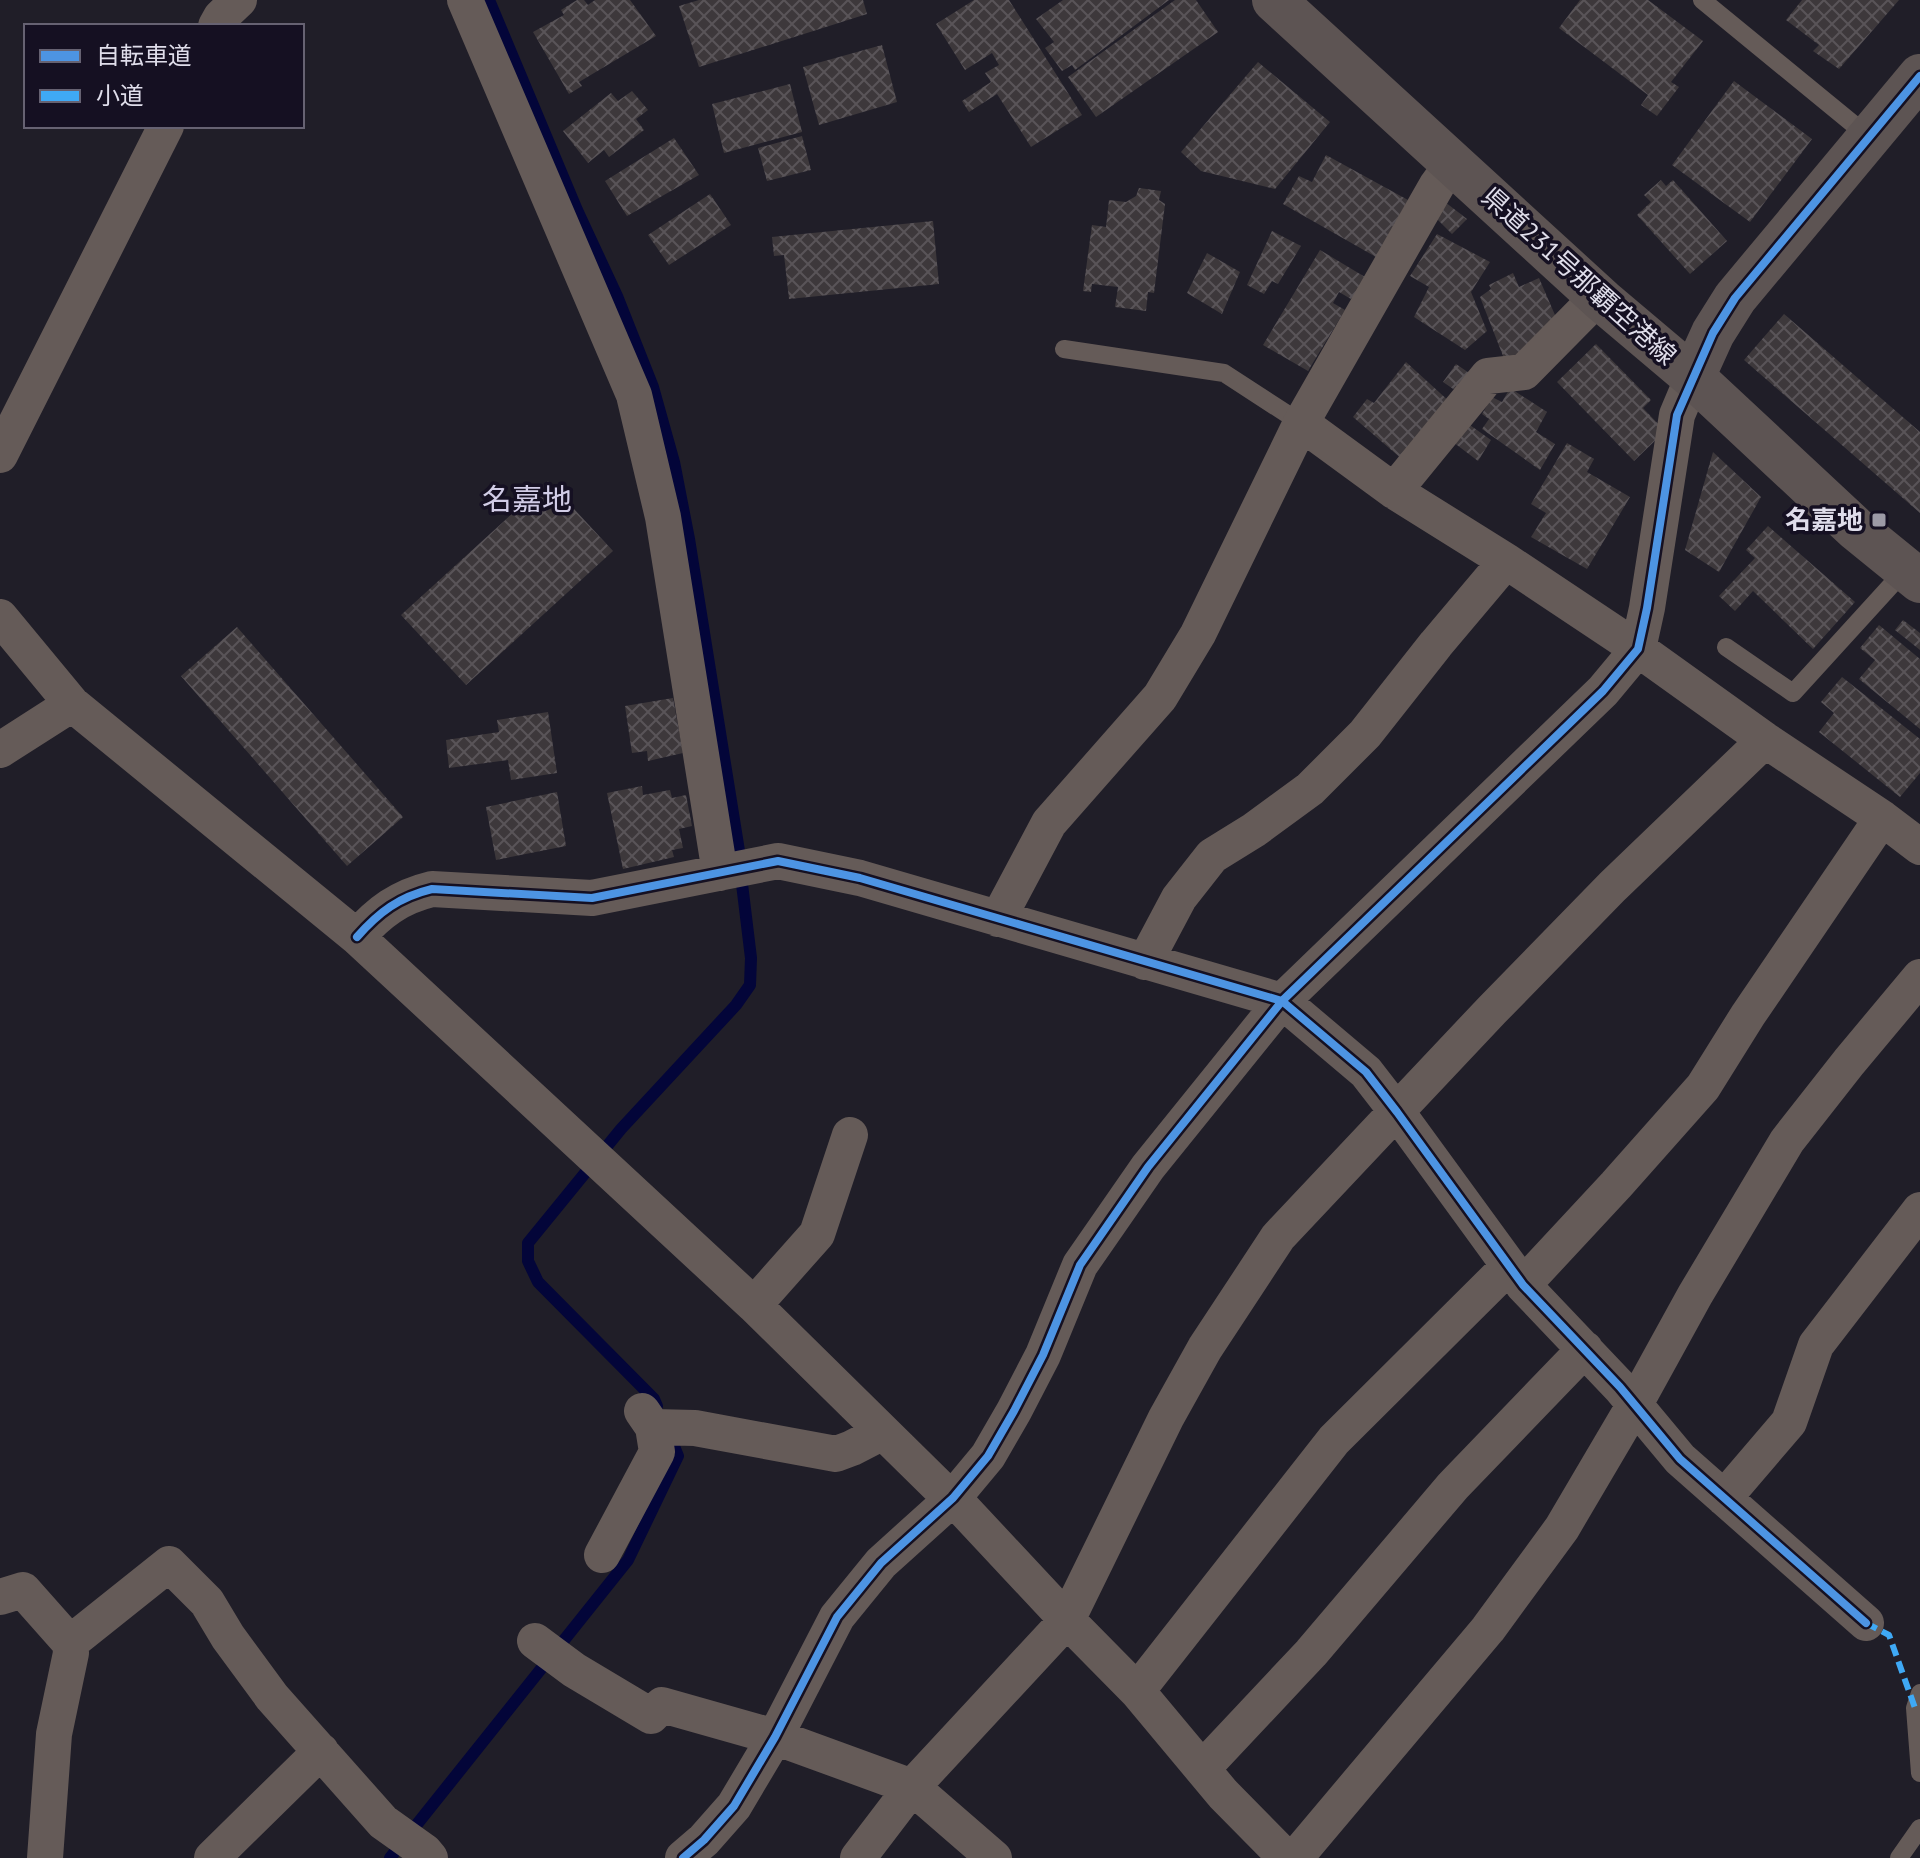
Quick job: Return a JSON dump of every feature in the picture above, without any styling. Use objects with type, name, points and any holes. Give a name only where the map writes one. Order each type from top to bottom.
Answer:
[{"type":"main road","name":"県道231号那覇空港線","points":[[1274,0],[1599,296],[1693,377],[1856,529],[1913,575]]},
{"type":"main road","points":[[1693,377],[1713,333],[1735,298],[1920,76]]},
{"type":"street","points":[[217,24],[239,0]]},
{"type":"street","points":[[465,0],[634,395],[663,517],[720,873]]},
{"type":"street","points":[[0,455],[165,128]]},
{"type":"street","points":[[998,919],[1049,823],[1160,697],[1198,634],[1301,423],[1437,185],[1453,163]]},
{"type":"street","points":[[1394,491],[1488,376],[1524,372],[1599,296]]},
{"type":"street","points":[[683,1858],[734,1806],[775,1737],[837,1617],[881,1563],[946,1493],[988,1456],[1043,1355],[1080,1265],[1148,1167],[1282,1001],[1603,691],[1638,649],[1677,415],[1693,377]]},
{"type":"street","points":[[1301,423],[1394,491],[1638,649],[1920,847]]},
{"type":"street","points":[[1145,962],[1179,898],[1212,856],[1310,789],[1365,734],[1506,561]]},
{"type":"street","points":[[0,617],[72,704],[357,937],[754,1305],[946,1493],[1137,1691],[1223,1794],[1286,1858]]},
{"type":"street","points":[[0,750],[72,704]]},
{"type":"street","points":[[858,1858],[912,1787],[1067,1620],[1166,1418],[1205,1348],[1278,1237],[1612,887],[1765,740]]},
{"type":"street","points":[[1137,1691],[1334,1440],[1616,1185],[1703,1087],[1748,1015],[1882,818]]},
{"type":"street","points":[[357,937],[375,916],[412,894],[432,889],[592,898],[778,861],[860,878],[1282,1001],[1366,1072],[1516,1275],[1635,1404],[1680,1459],[1866,1623]]},
{"type":"street","points":[[1295,1858],[1488,1629],[1562,1528],[1787,1141],[1920,977]]},
{"type":"street","points":[[754,1305],[817,1234],[850,1135]]},
{"type":"street","points":[[1724,1498],[1789,1422],[1816,1345],[1920,1210]]},
{"type":"street","points":[[1202,1769],[1311,1653],[1453,1486],[1585,1349]]},
{"type":"street","points":[[602,1555],[657,1452],[648,1419],[836,1454],[883,1432]]},
{"type":"street","points":[[70,1643],[169,1564],[207,1602],[228,1637],[272,1697],[383,1822],[428,1855]]},
{"type":"street","points":[[0,1597],[23,1590],[70,1643],[71,1653],[54,1734],[45,1858]]},
{"type":"street","points":[[535,1641],[574,1670],[651,1716],[662,1705],[775,1737],[912,1787],[994,1858]]},
{"type":"street","points":[[212,1858],[321,1751]]},
{"type":"lane","points":[[1702,0],[1869,137]]},
{"type":"lane","points":[[1064,349],[1224,373],[1301,423]]},
{"type":"lane","points":[[1726,647],[1793,693],[1913,575]]},
{"type":"lane","points":[[1920,1693],[1915,1708],[1920,1773]]},
{"type":"lane","points":[[1899,1858],[1920,1828]]},
{"type":"building","points":[[577,0],[584,0],[588,5],[595,0],[630,0],[656,36],[579,82],[582,86],[569,94],[533,32],[564,15],[561,10]]},
{"type":"building","points":[[699,0],[863,0],[867,14],[699,67],[679,6]]},
{"type":"building","points":[[974,0],[1009,0],[1082,115],[1031,147],[997,94],[969,112],[962,101],[991,82],[985,73],[999,65],[992,53],[965,70],[936,24]]},
{"type":"building","points":[[1063,0],[1169,0],[1075,70],[1072,65],[1062,71],[1045,48],[1054,42],[1036,19]]},
{"type":"building","points":[[1175,0],[1196,0],[1218,32],[1096,117],[1068,77]]},
{"type":"building","points":[[1580,0],[1648,0],[1703,41],[1671,82],[1679,87],[1657,116],[1641,105],[1648,95],[1559,28]]},
{"type":"building","points":[[1802,0],[1899,0],[1839,69],[1813,51],[1819,45],[1786,20]]},
{"type":"building","points":[[882,45],[897,102],[819,125],[803,67]]},
{"type":"building","points":[[1258,62],[1330,122],[1275,189],[1201,171],[1181,152]]},
{"type":"building","points":[[1734,81],[1812,139],[1750,222],[1672,165]]},
{"type":"building","points":[[790,84],[802,132],[724,153],[712,104]]},
{"type":"building","points":[[632,91],[648,110],[636,119],[644,130],[609,157],[604,150],[588,163],[563,131],[611,93],[618,101]]},
{"type":"building","points":[[802,136],[811,170],[767,181],[758,148]]},
{"type":"building","points":[[674,138],[699,175],[627,216],[605,181]]},
{"type":"building","points":[[1326,155],[1408,200],[1376,257],[1283,204],[1299,176],[1312,182]]},
{"type":"building","points":[[1661,180],[1666,186],[1673,180],[1727,241],[1690,274],[1637,215],[1651,202],[1644,195]]},
{"type":"building","points":[[1139,188],[1161,191],[1159,200],[1165,204],[1154,293],[1148,292],[1146,311],[1115,307],[1118,287],[1092,284],[1091,292],[1083,291],[1092,225],[1106,227],[1109,200],[1126,202],[1136,196]]},
{"type":"building","points":[[710,194],[731,225],[669,265],[648,235]]},
{"type":"building","points":[[1445,202],[1467,219],[1452,234],[1435,217]]},
{"type":"building","points":[[933,221],[939,284],[789,299],[784,255],[774,256],[772,237]]},
{"type":"building","points":[[1272,231],[1301,246],[1278,284],[1272,281],[1264,294],[1247,285]]},
{"type":"building","points":[[1437,234],[1490,262],[1471,292],[1487,331],[1465,350],[1414,317],[1429,287],[1410,276]]},
{"type":"building","points":[[1320,250],[1370,280],[1356,302],[1339,292],[1333,303],[1345,310],[1308,371],[1263,345]]},
{"type":"building","points":[[1207,253],[1240,272],[1222,314],[1187,293]]},
{"type":"building","points":[[1513,273],[1519,287],[1539,278],[1558,322],[1543,343],[1505,361],[1480,297],[1491,289],[1489,285]]},
{"type":"building","points":[[1784,314],[1920,432],[1920,513],[1744,360]]},
{"type":"building","points":[[1596,344],[1651,400],[1643,408],[1665,431],[1634,461],[1557,382]]},
{"type":"building","points":[[1406,362],[1451,403],[1403,460],[1353,417],[1367,399],[1374,403]]},
{"type":"building","points":[[1456,364],[1475,377],[1462,395],[1443,382]]},
{"type":"building","points":[[1510,388],[1547,412],[1536,432],[1555,444],[1540,470],[1482,429],[1489,419],[1482,414],[1492,397],[1502,402]]},
{"type":"building","points":[[1467,423],[1491,440],[1478,461],[1453,442]]},
{"type":"building","points":[[1567,443],[1594,459],[1587,472],[1630,497],[1587,569],[1531,537],[1546,513],[1531,504]]},
{"type":"building","points":[[1713,452],[1761,497],[1719,572],[1685,550]]},
{"type":"building","points":[[548,481],[613,551],[466,685],[401,615]]},
{"type":"building","points":[[1768,526],[1855,602],[1813,649],[1753,591],[1735,611],[1719,596],[1755,558],[1746,550]]},
{"type":"building","points":[[1903,620],[1920,633],[1920,650],[1895,630]]},
{"type":"building","points":[[1879,625],[1920,659],[1920,729],[1859,679],[1875,660],[1860,648]]},
{"type":"building","points":[[237,627],[403,817],[347,866],[181,676]]},
{"type":"building","points":[[1842,677],[1920,739],[1920,773],[1900,797],[1819,732],[1834,713],[1821,702]]},
{"type":"building","points":[[673,698],[683,753],[648,761],[647,751],[632,753],[625,706]]},
{"type":"building","points":[[548,712],[557,773],[511,780],[508,760],[449,768],[446,740],[499,732],[497,720]]},
{"type":"building","points":[[642,786],[643,795],[670,790],[672,798],[686,795],[692,826],[679,829],[683,848],[672,850],[674,857],[623,869],[607,793]]},
{"type":"building","points":[[557,792],[566,846],[496,860],[486,807]]},
{"type":"waterway","points":[[489,0],[653,387],[674,462],[689,539],[739,851]]},
{"type":"waterway","points":[[657,1406],[654,1399],[538,1282],[528,1261],[528,1243],[621,1129],[736,1005],[750,985],[751,958],[742,884]]},
{"type":"waterway","points":[[390,1858],[628,1560],[678,1456],[669,1434]]},
{"type":"marked path","points":[[1866,1623],[1889,1635],[1915,1708]]},
{"type":"cycle path","points":[[683,1858],[734,1806],[775,1737],[837,1617],[881,1563],[953,1498],[988,1456],[1043,1355],[1080,1265],[1148,1167],[1282,1001],[1603,691],[1638,649],[1677,415],[1713,333],[1735,298],[1920,76]]},
{"type":"cycle path","points":[[357,937],[390,907],[409,896],[432,889],[592,898],[778,861],[860,878],[1282,1001],[1366,1072],[1523,1285],[1620,1387],[1680,1459],[1866,1623]]},
{"type":"place","name":"名嘉地","points":[[1879,520]]},
{"type":"district","name":"名嘉地","points":[[527,500]]}]
